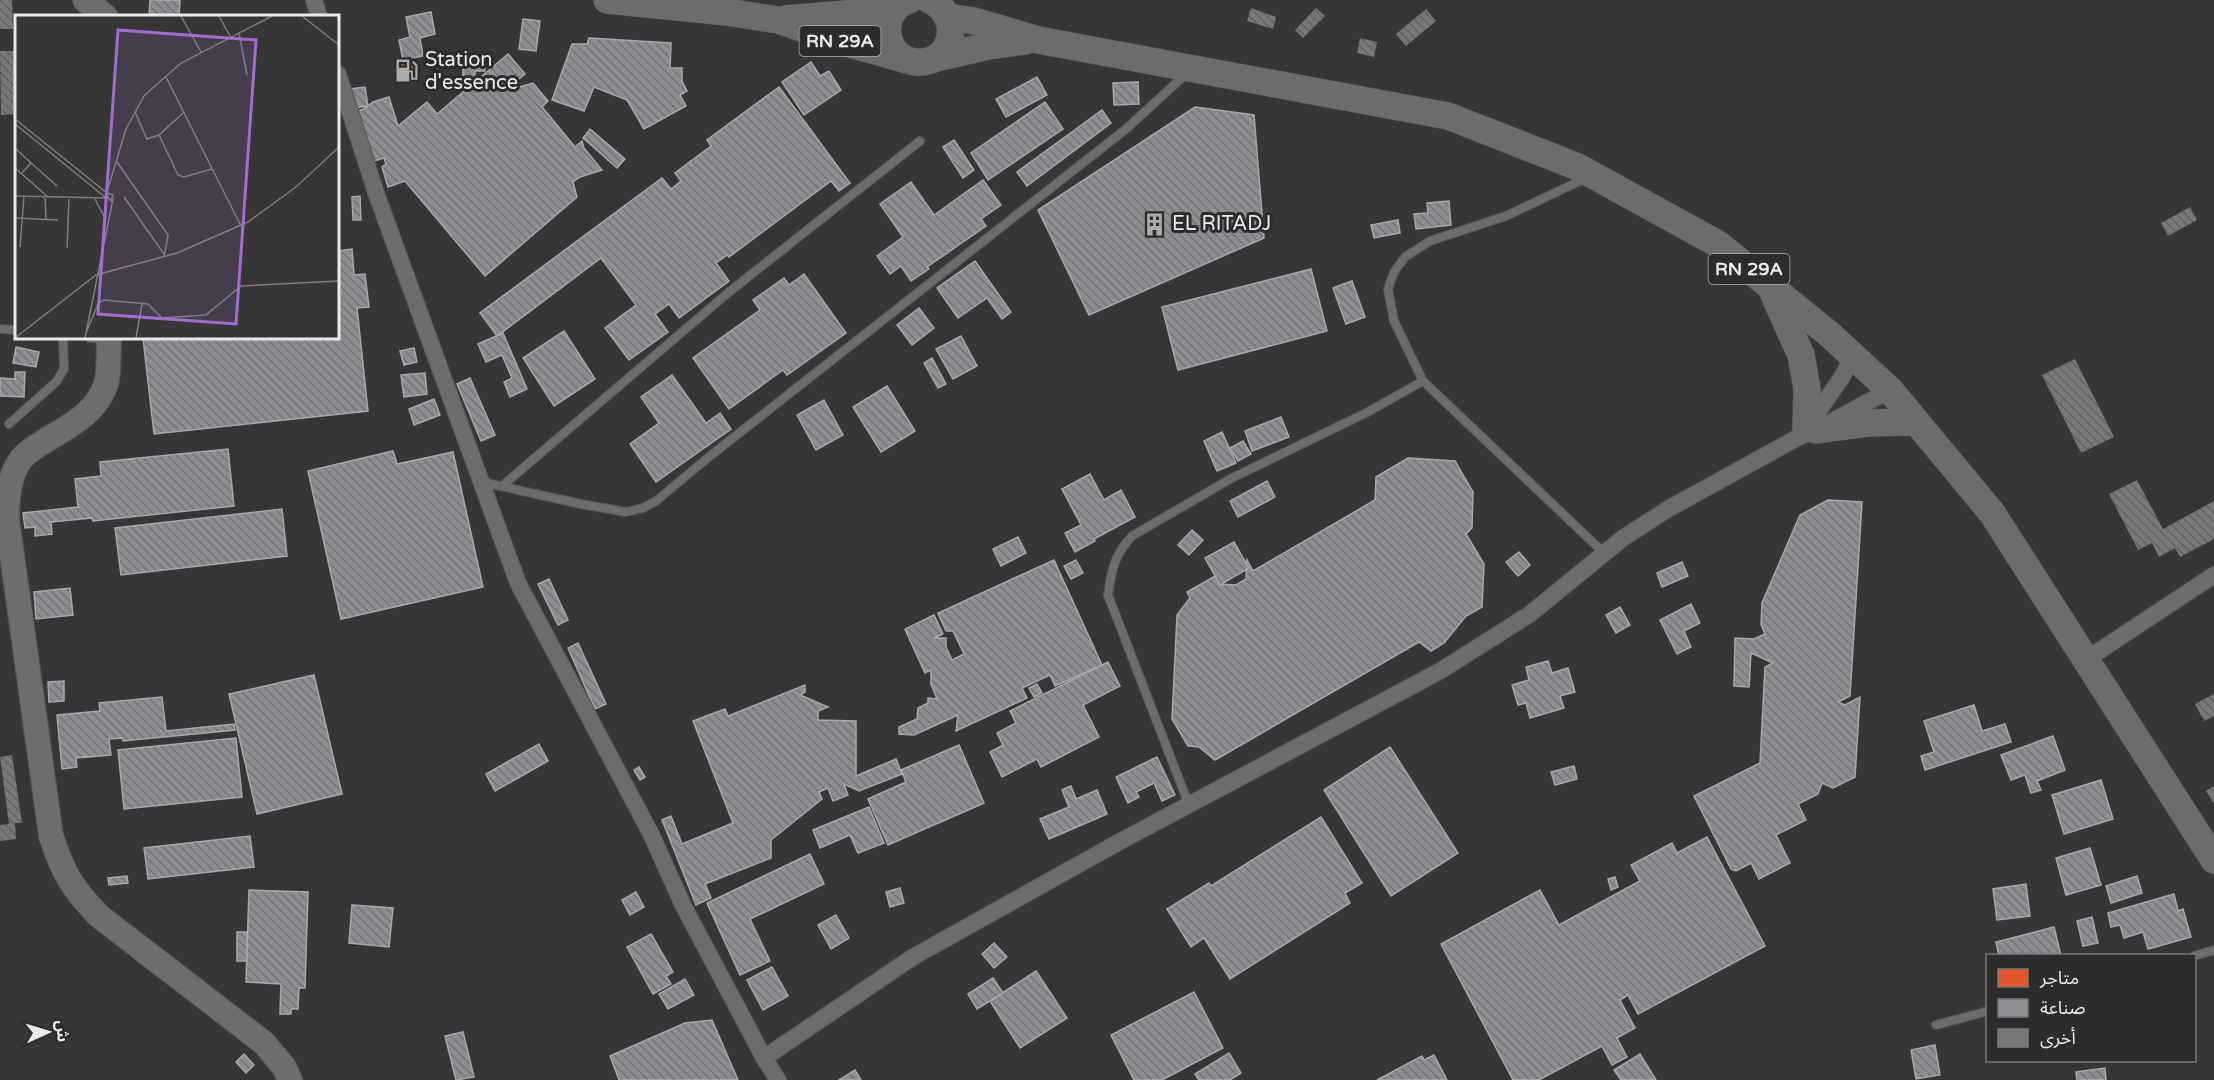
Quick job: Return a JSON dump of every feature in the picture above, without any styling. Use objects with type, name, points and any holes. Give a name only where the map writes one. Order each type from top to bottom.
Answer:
[{"type":"main road","points":[[86,0],[104,15]]},
{"type":"main road","name":"RN 29A","points":[[607,0],[727,12],[923,5],[1038,40],[1448,116],[1578,167],[1718,244],[1853,356],[1890,390],[1992,513],[2214,860]]},
{"type":"main road","points":[[923,5],[951,28],[950,40],[936,58],[925,62],[914,62],[904,59],[895,52],[889,42],[888,20],[923,5]]},
{"type":"main road","name":"RN 29A","points":[[771,10],[843,42],[904,59]]},
{"type":"main road","name":"RN 29A","points":[[936,58],[988,46],[1038,40]]},
{"type":"main road","points":[[1770,286],[1801,355],[1807,388],[1807,432],[1868,423],[1916,422]]},
{"type":"main road","points":[[103,339],[106,383],[99,398],[90,411],[77,422],[25,455],[10,485],[7,502],[51,836],[61,866],[77,893],[99,916],[264,1043],[284,1067],[290,1080]]},
{"type":"street","points":[[314,0],[319,15]]},
{"type":"street","points":[[339,77],[376,193],[518,583],[651,834],[683,905],[764,1058],[778,1080]]},
{"type":"street","points":[[1807,432],[1853,356]]},
{"type":"street","points":[[764,1058],[913,957],[1189,805],[1440,671],[1530,614],[1623,538],[1668,509],[1807,432],[1890,390]]},
{"type":"street","points":[[2086,659],[2214,575]]},
{"type":"lane","points":[[482,482],[626,512],[643,508],[656,501],[1126,129],[1192,68]]},
{"type":"lane","points":[[501,486],[729,292],[920,141]]},
{"type":"lane","points":[[1592,175],[1506,216],[1430,242],[1405,257],[1394,272],[1388,289],[1394,321],[1423,381],[1604,553]]},
{"type":"lane","points":[[0,329],[15,330]]},
{"type":"lane","points":[[9,424],[60,376],[64,369],[63,339]]},
{"type":"lane","points":[[1189,805],[1108,595],[1112,565],[1120,549],[1132,536],[1232,478],[1366,413],[1423,381]]},
{"type":"lane","points":[[2196,955],[2214,950]]},
{"type":"lane","points":[[1936,1025],[1986,1012]]},
{"type":"building: متاجر","name":"Station d'essence","points":[[410,59],[415,81],[404,83],[399,62]]},
{"type":"building: صناعة","points":[[150,0],[180,0],[179,15],[149,15]]},
{"type":"building: صناعة","points":[[431,12],[435,34],[420,38],[423,56],[403,60],[399,40],[410,37],[406,17]]},
{"type":"building: صناعة","points":[[523,19],[540,21],[536,51],[519,49]]},
{"type":"building: صناعة","points":[[589,38],[671,43],[670,68],[682,68],[682,81],[687,91],[680,95],[686,106],[644,129],[627,100],[594,87],[584,111],[552,100],[572,44],[587,44]]},
{"type":"building: صناعة","points":[[508,54],[525,74],[505,91],[533,83],[548,101],[542,107],[575,147],[582,141],[584,148],[602,170],[580,177],[573,182],[577,197],[485,276],[405,181],[388,187],[382,167],[386,164],[384,158],[370,162],[354,112],[389,97],[398,126],[427,102],[437,114]]},
{"type":"building: صناعة","points":[[463,57],[485,57],[485,71],[475,71],[475,78],[463,78]]},
{"type":"building: صناعة","points":[[811,62],[820,76],[829,71],[841,90],[804,115],[782,82]]},
{"type":"building: صناعة","points":[[1037,77],[1047,95],[1006,117],[996,99]]},
{"type":"building: صناعة","points":[[1138,82],[1139,104],[1114,105],[1113,83]]},
{"type":"building: صناعة","points":[[365,87],[368,106],[354,108],[350,89]]},
{"type":"building: صناعة","points":[[779,87],[850,183],[839,191],[831,181],[729,257],[727,255],[716,263],[729,281],[679,318],[669,304],[655,314],[668,332],[629,360],[605,328],[636,305],[601,258],[497,336],[480,313],[662,178],[671,189],[681,181],[675,173],[711,146],[707,140]]},
{"type":"building: صناعة","points":[[1045,102],[1063,129],[988,180],[971,153]]},
{"type":"building: صناعة","name":"EL RITADJ","points":[[1195,107],[1254,115],[1264,238],[1089,315],[1038,210]]},
{"type":"building: صناعة","points":[[1102,110],[1111,123],[1027,186],[1017,172]]},
{"type":"building: صناعة","points":[[590,129],[625,159],[617,168],[583,138]]},
{"type":"building: صناعة","points":[[954,140],[974,170],[963,178],[943,147]]},
{"type":"building: صناعة","points":[[983,180],[1001,205],[981,219],[986,226],[927,267],[929,269],[911,281],[901,266],[890,274],[877,256],[903,237],[880,204],[911,182],[934,215]]},
{"type":"building: صناعة","points":[[360,196],[361,220],[353,220],[352,197]]},
{"type":"building: صناعة","points":[[1449,201],[1451,225],[1416,229],[1414,214],[1428,213],[1427,203]]},
{"type":"building: صناعة","points":[[1398,220],[1400,233],[1374,238],[1371,225]]},
{"type":"building: صناعة","points":[[352,249],[354,275],[365,274],[369,307],[357,308],[368,411],[154,434],[143,339],[339,339],[339,251]]},
{"type":"building: صناعة","points":[[975,261],[1011,312],[1002,319],[987,298],[958,318],[937,288]]},
{"type":"building: صناعة","points":[[1311,269],[1327,331],[1178,370],[1162,307]]},
{"type":"building: صناعة","points":[[804,274],[846,333],[787,375],[783,370],[729,409],[693,358],[760,310],[753,300],[784,278],[789,285]]},
{"type":"building: صناعة","points":[[1352,281],[1365,317],[1346,324],[1333,288]]},
{"type":"building: صناعة","points":[[919,308],[934,328],[912,345],[897,325]]},
{"type":"building: صناعة","points":[[564,331],[595,379],[554,406],[523,358]]},
{"type":"building: صناعة","points":[[503,333],[527,389],[510,397],[504,382],[512,378],[502,355],[486,362],[478,344]]},
{"type":"building: صناعة","points":[[961,336],[977,366],[953,379],[936,349]]},
{"type":"building: صناعة","points":[[16,347],[39,352],[36,367],[13,363]]},
{"type":"building: صناعة","points":[[414,348],[417,362],[404,365],[400,351]]},
{"type":"building: صناعة","points":[[932,358],[946,384],[938,388],[924,363]]},
{"type":"building: صناعة","points":[[15,372],[25,372],[24,397],[0,396],[0,378],[15,379]]},
{"type":"building: صناعة","points":[[425,373],[427,394],[404,397],[401,375]]},
{"type":"building: صناعة","points":[[672,375],[706,423],[720,413],[731,429],[656,482],[630,444],[659,423],[641,397]]},
{"type":"building: صناعة","points":[[470,378],[495,435],[481,441],[457,384]]},
{"type":"building: صناعة","points":[[887,386],[915,431],[881,452],[853,407]]},
{"type":"building: صناعة","points":[[434,399],[440,415],[414,425],[409,409]]},
{"type":"building: صناعة","points":[[824,400],[843,435],[816,450],[797,415]]},
{"type":"building: صناعة","points":[[1281,417],[1289,437],[1252,451],[1245,431]]},
{"type":"building: صناعة","points":[[1222,432],[1236,463],[1217,471],[1204,441]]},
{"type":"building: صناعة","points":[[1243,441],[1251,454],[1238,461],[1230,448]]},
{"type":"building: صناعة","points":[[228,449],[234,506],[93,521],[92,518],[51,522],[52,534],[35,536],[35,527],[25,528],[23,513],[78,507],[75,479],[101,476],[100,462]]},
{"type":"building: صناعة","points":[[393,451],[397,464],[453,452],[483,587],[341,619],[308,471]]},
{"type":"building: صناعة","points":[[1408,458],[1455,461],[1473,492],[1472,528],[1466,534],[1484,564],[1482,607],[1466,616],[1444,643],[1431,651],[1419,642],[1215,760],[1199,747],[1188,746],[1172,719],[1177,615],[1190,598],[1187,592],[1215,576],[1219,584],[1236,585],[1246,579],[1247,560],[1253,571],[1375,500],[1376,477]]},
{"type":"building: صناعة","points":[[1090,474],[1104,500],[1121,490],[1135,517],[1075,552],[1065,533],[1081,525],[1062,489]]},
{"type":"building: صناعة","points":[[1267,481],[1275,497],[1238,517],[1230,501]]},
{"type":"building: صناعة","points":[[1828,500],[1862,502],[1850,696],[1838,702],[1845,705],[1860,697],[1855,777],[1833,788],[1822,783],[1818,794],[1798,804],[1806,820],[1776,835],[1790,863],[1759,879],[1751,863],[1736,871],[1731,869],[1694,796],[1760,763],[1765,667],[1773,663],[1751,653],[1749,687],[1734,686],[1735,638],[1754,639],[1765,634],[1761,624],[1762,603],[1800,515]]},
{"type":"building: صناعة","points":[[282,509],[287,556],[121,575],[115,528]]},
{"type":"building: صناعة","points":[[1192,530],[1203,540],[1189,555],[1178,545]]},
{"type":"building: صناعة","points":[[1018,537],[1026,553],[1001,566],[993,549]]},
{"type":"building: صناعة","points":[[1234,542],[1249,568],[1220,585],[1205,558]]},
{"type":"building: صناعة","points":[[1519,552],[1530,565],[1518,576],[1506,562]]},
{"type":"building: صناعة","points":[[1054,560],[1102,665],[1055,686],[1050,675],[1022,688],[1027,698],[956,731],[958,715],[914,735],[899,734],[899,727],[917,719],[918,708],[928,703],[928,698],[937,699],[931,684],[931,670],[925,673],[905,629],[934,615],[943,634],[934,638],[946,638],[946,647],[952,660],[964,654],[953,631],[946,631],[938,613]]},
{"type":"building: صناعة","points":[[1076,560],[1083,573],[1071,579],[1064,566]]},
{"type":"building: صناعة","points":[[1682,562],[1688,576],[1662,587],[1657,573]]},
{"type":"building: صناعة","points":[[549,579],[568,620],[558,625],[538,584]]},
{"type":"building: صناعة","points":[[70,588],[73,615],[36,619],[34,592]]},
{"type":"building: صناعة","points":[[1691,604],[1700,623],[1684,631],[1691,647],[1677,654],[1660,620]]},
{"type":"building: صناعة","points":[[1620,607],[1630,625],[1616,633],[1606,615]]},
{"type":"building: صناعة","points":[[578,643],[606,704],[595,709],[568,648]]},
{"type":"building: صناعة","points":[[1548,661],[1552,673],[1568,668],[1575,692],[1560,696],[1564,708],[1530,718],[1526,703],[1518,705],[1512,685],[1529,680],[1526,667]]},
{"type":"building: صناعة","points":[[1108,662],[1120,686],[1083,705],[1099,737],[1041,767],[1037,759],[1002,777],[990,752],[1003,745],[997,733],[1016,723],[1010,711]]},
{"type":"building: صناعة","points":[[314,675],[342,794],[257,814],[229,694]]},
{"type":"building: صناعة","points":[[64,681],[64,701],[49,702],[48,682]]},
{"type":"building: صناعة","points":[[1037,684],[1042,693],[1034,697],[1029,688]]},
{"type":"building: صناعة","points":[[805,685],[805,692],[800,695],[828,707],[818,711],[818,720],[856,721],[856,776],[896,759],[902,774],[859,791],[844,784],[848,795],[833,801],[828,788],[819,792],[822,799],[771,840],[771,858],[705,884],[711,898],[696,905],[662,820],[671,816],[682,844],[733,823],[693,721],[725,709],[728,716]]},
{"type":"building: صناعة","points":[[162,697],[166,731],[234,724],[235,730],[123,741],[122,738],[109,739],[111,755],[76,758],[77,767],[62,769],[57,715],[100,711],[99,703]]},
{"type":"building: صناعة","points":[[1974,705],[1982,731],[2005,724],[2011,742],[1925,770],[1921,756],[1934,752],[1924,721]]},
{"type":"building: صناعة","points":[[2053,736],[2065,770],[2037,781],[2041,790],[2031,793],[2025,775],[2011,780],[2001,755]]},
{"type":"building: صناعة","points":[[236,738],[242,797],[124,809],[118,750]]},
{"type":"building: صناعة","points":[[539,744],[548,761],[495,791],[486,774]]},
{"type":"building: صناعة","points":[[959,745],[984,803],[888,845],[868,799],[906,782],[901,770]]},
{"type":"building: صناعة","points":[[1390,747],[1458,853],[1391,896],[1324,790]]},
{"type":"building: صناعة","points":[[1157,757],[1175,795],[1162,801],[1154,783],[1136,792],[1139,797],[1128,803],[1116,777]]},
{"type":"building: صناعة","points":[[1574,766],[1577,779],[1555,785],[1551,772]]},
{"type":"building: صناعة","points":[[639,767],[645,777],[640,780],[634,770]]},
{"type":"building: صناعة","points":[[2101,780],[2113,819],[2064,834],[2052,795]]},
{"type":"building: صناعة","points":[[1071,786],[1076,799],[1097,790],[1107,814],[1049,839],[1040,819],[1069,807],[1062,790]]},
{"type":"building: صناعة","points":[[869,807],[884,843],[858,853],[850,835],[820,848],[813,830]]},
{"type":"building: صناعة","points":[[1321,817],[1362,883],[1345,893],[1350,903],[1230,979],[1204,938],[1191,947],[1167,909],[1209,883],[1211,886]]},
{"type":"building: صناعة","points":[[250,836],[254,867],[148,879],[144,848]]},
{"type":"building: صناعة","points":[[1707,837],[1765,946],[1638,1014],[1628,995],[1620,1000],[1635,1028],[1617,1038],[1627,1057],[1612,1065],[1602,1046],[1539,1080],[1513,1080],[1441,944],[1540,890],[1559,925],[1640,881],[1631,865],[1672,843],[1677,853]]},
{"type":"building: صناعة","points":[[2090,848],[2101,885],[2066,895],[2056,858]]},
{"type":"building: صناعة","points":[[810,854],[824,884],[750,919],[770,961],[740,975],[707,903]]},
{"type":"building: صناعة","points":[[127,876],[128,883],[109,885],[108,878]]},
{"type":"building: صناعة","points":[[2137,876],[2142,893],[2111,903],[2106,886]]},
{"type":"building: صناعة","points":[[1615,877],[1618,887],[1611,890],[1608,879]]},
{"type":"building: صناعة","points":[[2026,884],[2030,916],[1997,920],[1993,889]]},
{"type":"building: صناعة","points":[[900,888],[904,903],[890,907],[886,892]]},
{"type":"building: صناعة","points":[[249,890],[308,892],[305,988],[299,988],[298,1009],[291,1009],[291,1014],[280,1014],[281,984],[246,982]]},
{"type":"building: صناعة","points":[[636,892],[644,907],[630,915],[622,900]]},
{"type":"building: صناعة","points":[[2174,894],[2178,911],[2183,909],[2191,937],[2148,949],[2143,932],[2124,938],[2120,925],[2111,927],[2108,913]]},
{"type":"building: صناعة","points":[[352,905],[393,908],[389,947],[349,943]]},
{"type":"building: صناعة","points":[[836,915],[849,938],[831,949],[818,925]]},
{"type":"building: صناعة","points":[[2092,917],[2098,943],[2083,946],[2077,921]]},
{"type":"building: صناعة","points":[[2054,927],[2061,954],[1999,954],[1996,942]]},
{"type":"building: صناعة","points":[[237,932],[247,932],[247,961],[237,961]]},
{"type":"building: صناعة","points":[[651,934],[673,972],[666,976],[671,984],[653,994],[627,947]]},
{"type":"building: صناعة","points":[[994,943],[1007,957],[994,968],[982,954]]},
{"type":"building: صناعة","points":[[772,967],[788,996],[763,1010],[747,980]]},
{"type":"building: صناعة","points":[[1036,971],[1067,1018],[1020,1048],[990,1001]]},
{"type":"building: صناعة","points":[[993,978],[1003,993],[977,1009],[968,994]]},
{"type":"building: صناعة","points":[[685,979],[694,995],[668,1009],[659,994]]},
{"type":"building: صناعة","points":[[1194,992],[1223,1048],[1162,1080],[1134,1080],[1111,1035]]},
{"type":"building: صناعة","points":[[712,1020],[738,1080],[619,1080],[610,1056],[685,1023]]},
{"type":"building: صناعة","points":[[463,1032],[474,1077],[456,1080],[445,1036]]},
{"type":"building: صناعة","points":[[1935,1045],[1940,1075],[1916,1079],[1911,1050]]},
{"type":"building: صناعة","points":[[1229,1053],[1241,1073],[1230,1080],[1199,1080],[1195,1074]]},
{"type":"building: صناعة","points":[[244,1054],[254,1065],[246,1073],[236,1062]]},
{"type":"building: صناعة","points":[[1640,1054],[1656,1080],[1621,1080],[1614,1070]]},
{"type":"building: صناعة","points":[[1434,1055],[1447,1080],[1377,1080],[1422,1056],[1424,1060]]},
{"type":"building: صناعة","points":[[2105,1068],[2106,1080],[2077,1080],[2076,1072]]},
{"type":"building: صناعة","points":[[855,1070],[861,1080],[839,1080]]},
{"type":"building: أخرى","points":[[0,0],[12,0],[13,29],[0,29]]},
{"type":"building: أخرى","points":[[1251,8],[1276,17],[1273,29],[1247,21]]},
{"type":"building: أخرى","points":[[1316,8],[1325,16],[1303,38],[1295,30]]},
{"type":"building: أخرى","points":[[1426,9],[1436,21],[1406,46],[1396,34]]},
{"type":"building: أخرى","points":[[1360,38],[1377,42],[1374,57],[1357,53]]},
{"type":"building: أخرى","points":[[0,51],[15,51],[15,114],[1,115]]},
{"type":"building: أخرى","points":[[2190,207],[2197,220],[2168,236],[2161,223]]},
{"type":"building: أخرى","points":[[2075,359],[2114,437],[2081,453],[2042,375]]},
{"type":"building: أخرى","points":[[2137,480],[2163,529],[2214,501],[2214,539],[2180,557],[2175,548],[2159,557],[2152,543],[2138,550],[2109,494]]},
{"type":"building: أخرى","points":[[2214,694],[2214,716],[2204,721],[2195,704]]},
{"type":"building: أخرى","points":[[12,755],[22,823],[15,823],[16,839],[0,841],[0,825],[9,824],[0,757]]},
{"type":"building: أخرى","points":[[2214,786],[2214,804],[2206,791]]},
{"type":"place","name":"Station d'essence","points":[[407,71]]},
{"type":"place","name":"EL RITADJ","points":[[1154,224]]}]
